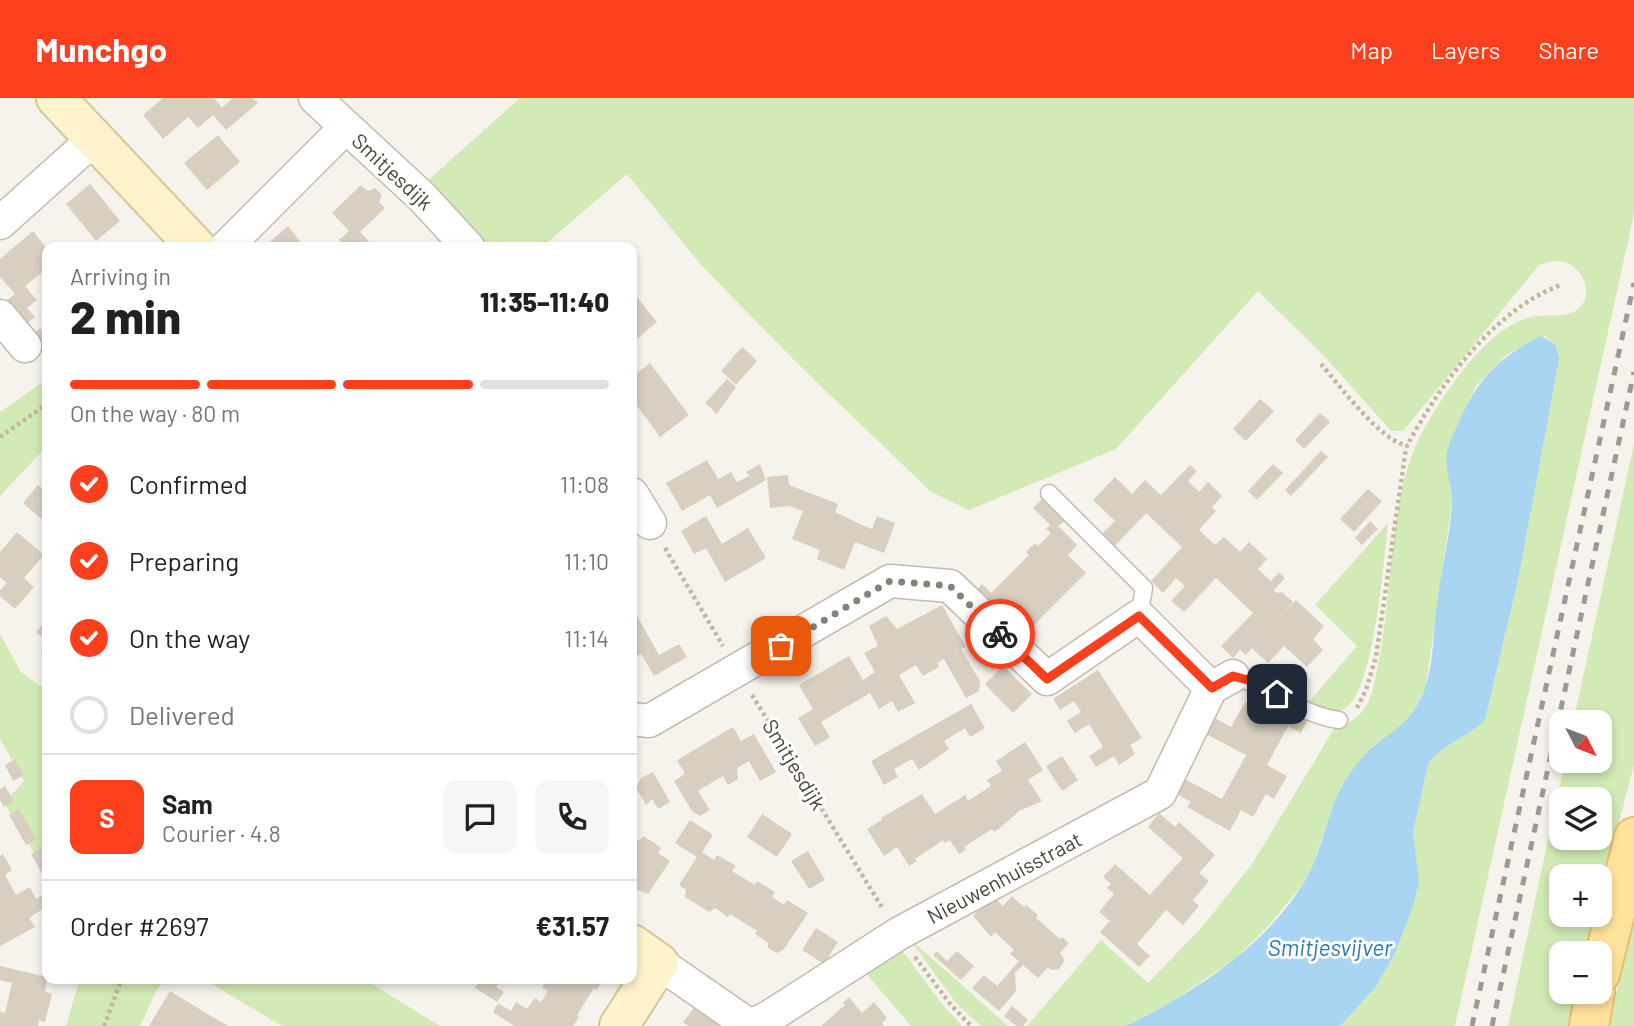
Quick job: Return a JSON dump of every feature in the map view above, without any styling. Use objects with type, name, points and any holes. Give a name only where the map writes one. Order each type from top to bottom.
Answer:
[{"type":"main road","points":[[1608,941],[1634,837]]},
{"type":"main road","points":[[1589,1026],[1593,1004]]},
{"type":"street","points":[[57,98],[191,242]]},
{"type":"street","name":"Smitjesdijk","points":[[315,98],[422,197],[463,242]]},
{"type":"street","points":[[231,242],[346,127]]},
{"type":"street","points":[[0,223],[95,138]]},
{"type":"street","points":[[0,316],[25,346]]},
{"type":"street","points":[[637,502],[650,523]]},
{"type":"street","points":[[637,720],[649,721],[738,672],[890,581],[950,586],[1047,679],[1139,616],[1222,682]]},
{"type":"street","name":"Nieuwenhuisstraat","points":[[645,954],[750,1026],[769,1017],[898,934],[1160,793],[1222,682]]},
{"type":"street","points":[[637,976],[645,954]]},
{"type":"street","points":[[619,1026],[634,984]]},
{"type":"lane","points":[[1049,493],[1144,588],[1139,616]]},
{"type":"lane","points":[[1222,682],[1255,682],[1321,717],[1339,720]]},
{"type":"path","points":[[1339,720],[1359,706],[1376,657],[1408,446],[1422,417],[1493,330],[1530,299],[1560,285]]},
{"type":"path","points":[[1321,364],[1382,432],[1396,444],[1408,446]]},
{"type":"path","points":[[0,437],[42,408]]},
{"type":"path","name":"Smitjesdijk","points":[[650,523],[898,934],[933,983],[971,1026]]},
{"type":"path","points":[[104,1026],[120,984]]},
{"type":"green space","points":[[520,98],[1634,98],[1634,214],[1455,1026],[1340,1026],[1376,987],[1395,953],[1414,848],[1413,833],[1428,765],[1439,752],[1485,720],[1518,580],[1558,359],[1555,344],[1545,336],[1506,355],[1477,385],[1467,404],[1447,451],[1452,502],[1426,685],[1413,715],[1400,728],[1373,746],[1345,781],[1332,808],[1312,867],[1300,888],[1236,958],[1170,1003],[1125,1026],[1027,1026],[1101,940],[1148,983],[1203,926],[1252,864],[1334,729],[1358,716],[1365,708],[1375,681],[1382,640],[1403,483],[1424,429],[1468,364],[1496,336],[1527,318],[1566,315],[1578,309],[1586,296],[1585,282],[1571,265],[1562,261],[1539,265],[1403,431],[1391,431],[1326,358],[1258,291],[1116,449],[969,510],[931,492],[797,363],[701,265],[627,174],[548,242],[482,242],[471,226],[426,182]]},
{"type":"green space","points":[[42,383],[42,451],[0,496],[0,412]]},
{"type":"green space","points":[[1634,444],[1634,765],[1612,849],[1612,787],[1559,787],[1562,774],[1612,774],[1612,710],[1576,710]]},
{"type":"green space","points":[[1388,523],[1376,624],[1363,679],[1354,698],[1344,709],[1326,710],[1309,702],[1357,646],[1315,605]]},
{"type":"green space","points":[[0,634],[21,672],[42,687],[42,866],[4,803],[24,781],[0,739]]},
{"type":"green space","points":[[1549,835],[1549,850],[1612,850],[1608,864],[1549,864],[1549,927],[1592,927],[1589,941],[1549,941],[1549,1004],[1576,1004],[1571,1026],[1508,1026]]},
{"type":"green space","points":[[1634,904],[1634,1026],[1610,1026]]},
{"type":"green space","points":[[909,938],[1008,1026],[981,1026],[956,1003]]},
{"type":"green space","points":[[899,946],[938,999],[962,1026],[911,1026],[864,971]]},
{"type":"green space","points":[[78,984],[162,984],[140,1026],[66,1026]]},
{"type":"green space","points":[[212,984],[372,984],[440,1026],[282,1026]]},
{"type":"water","name":"Smitjesvijver","points":[[1541,336],[1555,344],[1559,359],[1518,580],[1485,720],[1439,752],[1428,765],[1413,833],[1419,882],[1395,953],[1376,987],[1340,1026],[1125,1026],[1178,998],[1232,961],[1278,917],[1297,893],[1312,867],[1336,799],[1347,778],[1366,753],[1405,722],[1416,708],[1430,668],[1449,529],[1452,497],[1446,459],[1449,444],[1466,407],[1482,381],[1501,361]]},
{"type":"building","points":[[163,98],[214,98],[222,108],[233,98],[253,98],[258,103],[226,130],[213,115],[198,128],[188,117],[163,139],[143,115]]},
{"type":"building","points":[[218,135],[240,162],[207,190],[184,163]]},
{"type":"building","points":[[90,184],[120,221],[96,241],[66,204]]},
{"type":"building","points":[[361,185],[368,191],[375,188],[382,195],[379,202],[385,208],[360,232],[369,242],[341,242],[339,240],[349,231],[332,213]]},
{"type":"building","points":[[288,226],[300,242],[270,242]]},
{"type":"building","points":[[33,231],[42,243],[42,272],[25,286],[37,300],[27,308],[35,317],[20,329],[1,305],[15,294],[0,277],[0,259]]},
{"type":"building","points":[[637,297],[657,322],[637,339]]},
{"type":"building","points":[[40,328],[42,352],[41,353],[28,338]]},
{"type":"building","points":[[742,347],[757,361],[736,385],[721,371]]},
{"type":"building","points":[[650,363],[689,415],[660,437],[637,406],[637,373]]},
{"type":"building","points":[[727,379],[736,387],[717,414],[705,403]]},
{"type":"building","points":[[1260,399],[1274,411],[1246,441],[1233,429]]},
{"type":"building","points":[[1320,413],[1330,422],[1304,449],[1295,440]]},
{"type":"building","points":[[1321,451],[1328,457],[1291,496],[1285,490]]},
{"type":"building","points":[[707,460],[718,479],[731,472],[737,482],[749,476],[746,472],[760,464],[766,480],[717,508],[710,495],[682,511],[666,483]]},
{"type":"building","points":[[1273,464],[1283,473],[1257,500],[1248,491]]},
{"type":"building","points":[[1190,465],[1197,471],[1188,481],[1199,492],[1208,482],[1222,496],[1212,507],[1216,511],[1199,530],[1215,545],[1224,537],[1240,552],[1249,542],[1267,559],[1258,569],[1271,581],[1279,572],[1285,578],[1274,590],[1277,593],[1282,592],[1293,602],[1281,615],[1296,600],[1324,626],[1313,639],[1323,650],[1307,667],[1284,646],[1268,663],[1252,648],[1246,655],[1240,650],[1233,658],[1221,646],[1253,613],[1216,578],[1184,612],[1171,601],[1185,586],[1176,578],[1163,593],[1151,581],[1182,547],[1146,513],[1114,547],[1101,535],[1115,521],[1093,500],[1115,477],[1132,494],[1145,480],[1161,495]]},
{"type":"building","points":[[788,475],[789,485],[838,504],[835,512],[862,525],[872,529],[877,516],[895,523],[884,553],[855,542],[844,570],[817,559],[820,550],[792,539],[803,511],[789,506],[770,508],[767,477]]},
{"type":"building","points":[[38,485],[42,488],[42,520],[23,503]]},
{"type":"building","points":[[1368,489],[1382,501],[1354,532],[1340,519]]},
{"type":"building","points":[[1043,498],[1065,521],[1058,526],[1077,545],[1068,555],[1086,573],[1028,631],[1001,603],[992,612],[973,593],[982,584],[991,593],[1029,555],[1026,552],[1035,543],[1038,546],[1051,533],[1046,529],[1050,525],[1033,508]]},
{"type":"building","points":[[706,516],[722,544],[748,528],[766,558],[725,582],[706,548],[694,554],[681,531]]},
{"type":"building","points":[[1370,521],[1378,529],[1362,545],[1355,538]]},
{"type":"building","points":[[17,532],[42,553],[42,557],[24,578],[34,587],[15,609],[0,596],[0,590],[7,583],[0,577],[0,552]]},
{"type":"building","points":[[942,605],[966,647],[961,649],[980,681],[979,691],[966,698],[944,659],[937,663],[939,667],[923,676],[916,665],[899,675],[915,703],[898,712],[892,701],[879,709],[870,693],[821,722],[830,737],[815,746],[798,718],[813,709],[799,685],[849,656],[863,680],[875,672],[864,653],[878,646],[869,626],[886,616],[897,629]]},
{"type":"building","points":[[637,616],[659,655],[679,644],[687,657],[654,676],[641,654],[637,656]]},
{"type":"building","points":[[42,625],[42,637],[36,632]]},
{"type":"building","points":[[1003,666],[1032,694],[1013,713],[985,684]]},
{"type":"building","points":[[1098,670],[1142,738],[1130,745],[1135,754],[1119,765],[1114,756],[1096,767],[1089,756],[1103,747],[1089,724],[1075,733],[1067,721],[1081,712],[1074,701],[1060,710],[1053,699]]},
{"type":"building","points":[[1275,700],[1308,718],[1301,733],[1288,726],[1267,765],[1287,776],[1274,799],[1266,794],[1253,817],[1241,810],[1230,831],[1187,807],[1191,802],[1173,792],[1181,777],[1222,799],[1246,755],[1204,733],[1213,717],[1231,727],[1245,702],[1267,714]]},
{"type":"building","points":[[971,704],[985,728],[970,737],[965,728],[944,741],[949,749],[919,770],[912,759],[894,769],[898,777],[884,785],[871,761]]},
{"type":"building","points":[[733,727],[741,741],[754,734],[776,772],[760,781],[749,761],[737,768],[738,779],[728,785],[723,776],[698,791],[710,810],[700,816],[692,811],[674,781],[685,774],[677,760]]},
{"type":"building","points":[[1025,742],[1043,770],[1028,780],[1042,801],[1019,811],[994,832],[992,829],[964,847],[966,850],[959,854],[950,840],[944,843],[943,840],[909,866],[897,847],[884,856],[867,829],[922,794],[935,814],[965,795],[968,801],[991,786],[987,780],[1002,771],[996,761]]},
{"type":"building","points":[[1062,756],[1078,780],[1062,791],[1046,766]]},
{"type":"building","points":[[15,759],[23,775],[13,781],[5,765]]},
{"type":"building","points":[[653,772],[670,802],[658,809],[652,799],[646,805],[637,790],[641,778]]},
{"type":"building","points":[[5,786],[14,801],[4,807],[0,800],[0,789]]},
{"type":"building","points":[[19,809],[36,840],[26,845],[9,815]]},
{"type":"building","points":[[1159,813],[1175,827],[1179,822],[1215,855],[1199,873],[1209,881],[1193,900],[1199,906],[1183,925],[1166,910],[1137,944],[1150,956],[1139,967],[1100,932],[1110,921],[1099,912],[1114,894],[1107,888],[1111,884],[1103,877],[1115,864],[1150,895],[1183,858],[1148,827]]},
{"type":"building","points":[[762,814],[792,834],[777,857],[747,837]]},
{"type":"building","points":[[690,820],[713,835],[702,852],[714,860],[717,855],[736,866],[732,871],[755,885],[757,881],[775,892],[772,897],[784,905],[787,900],[808,913],[784,949],[777,953],[755,934],[757,931],[730,914],[728,917],[715,908],[709,912],[685,897],[686,890],[679,885],[697,857],[675,843]]},
{"type":"building","points":[[643,836],[661,848],[658,853],[670,861],[648,894],[637,890],[637,840],[639,841]]},
{"type":"building","points":[[41,848],[42,873],[31,854]]},
{"type":"building","points":[[808,851],[825,880],[809,889],[791,861]]},
{"type":"building","points":[[3,854],[12,870],[5,875],[16,895],[30,887],[36,899],[42,895],[42,909],[29,918],[35,927],[0,946],[0,856]]},
{"type":"building","points":[[992,895],[1003,906],[1012,896],[1038,915],[1036,918],[1060,939],[1062,937],[1069,943],[1060,953],[1065,960],[1059,969],[1051,970],[1048,967],[1038,978],[1023,965],[1015,973],[1016,991],[999,1011],[972,988],[984,975],[997,986],[1019,961],[1010,954],[1014,950],[995,932],[991,937],[973,916]]},
{"type":"building","points":[[816,928],[838,942],[824,964],[802,950]]},
{"type":"building","points":[[937,951],[947,961],[957,951],[974,966],[961,980],[933,955]]},
{"type":"building","points":[[0,966],[42,976],[42,984],[46,984],[45,992],[52,994],[45,1022],[39,1020],[38,1026],[0,1026],[0,1012],[5,1013],[12,983],[0,980]]},
{"type":"building","points":[[477,984],[498,984],[496,987],[504,992],[497,1002],[475,988]]},
{"type":"building","points":[[544,984],[600,984],[596,990],[594,988],[573,1026],[514,1026],[493,1012],[498,1003],[511,1011],[516,1002],[527,1009],[535,998],[541,1002],[548,991],[542,987]]},
{"type":"building","points":[[170,991],[211,1016],[228,1026],[149,1026]]},
{"type":"building","points":[[849,997],[862,1013],[874,1002],[887,1018],[882,1023],[884,1026],[821,1026],[845,1005],[843,1003]]},
{"type":"building","points":[[699,1001],[730,1026],[688,1026],[683,1022]]},
{"type":"building","points":[[1012,1006],[1028,1020],[1023,1026],[1016,1026],[1004,1016]]},
{"type":"railway","points":[[1472,1026],[1634,283]]},
{"type":"railway","points":[[1492,1026],[1634,372]]},
{"type":"way so far","points":[[781,646],[890,581],[950,586],[1000,634]]},
{"type":"route","points":[[1000,634],[1047,679],[1139,616],[1212,688],[1233,676],[1255,682],[1277,694]]}]
